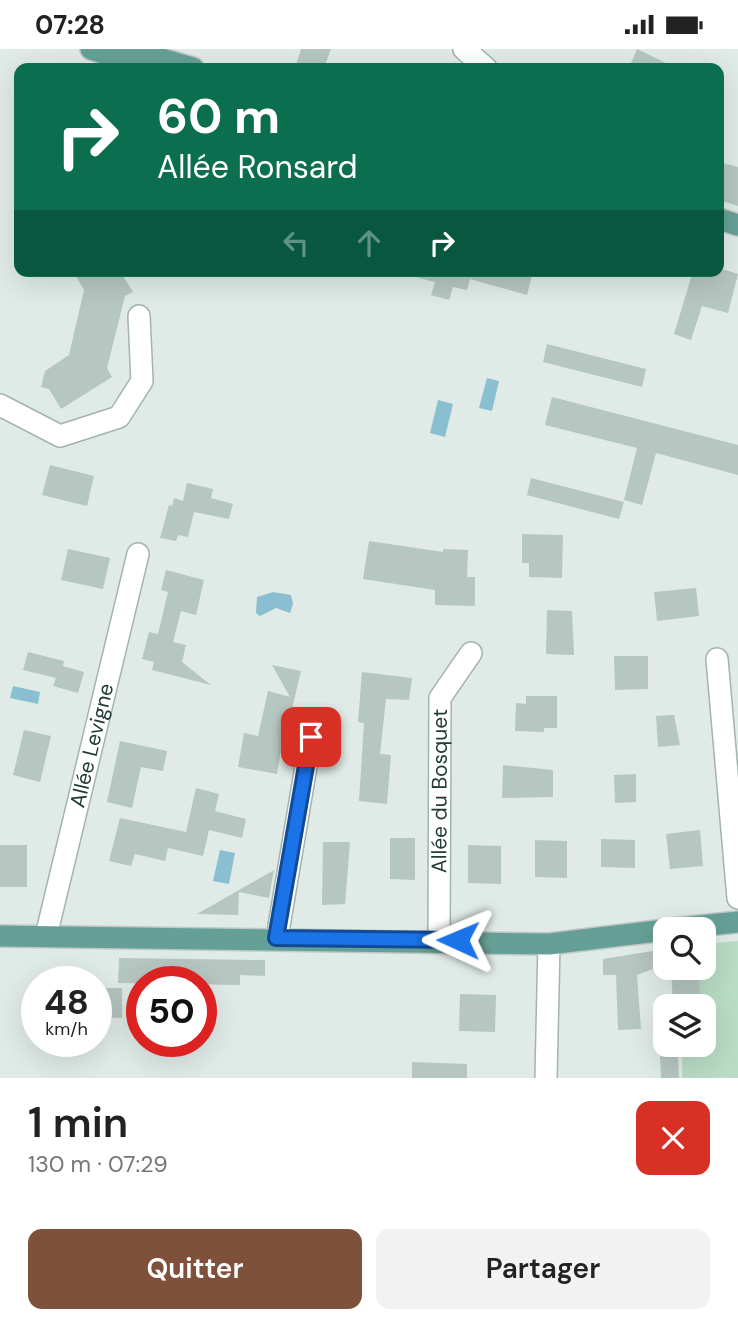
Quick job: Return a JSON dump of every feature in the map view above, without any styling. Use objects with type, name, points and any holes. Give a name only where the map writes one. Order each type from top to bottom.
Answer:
[{"type":"main road","points":[[91,49],[129,52],[173,63]]},
{"type":"main road","points":[[129,52],[146,63]]},
{"type":"main road","points":[[716,924],[738,922]]},
{"type":"main road","points":[[0,936],[439,940],[550,944],[653,931]]},
{"type":"street","points":[[464,49],[480,63]]},
{"type":"street","points":[[0,405],[60,436],[118,417],[142,381],[139,316]]},
{"type":"street","name":"Allée Levigne","points":[[46,936],[138,554]]},
{"type":"street","name":"Allée du Bosquet","points":[[439,940],[440,698],[471,653]]},
{"type":"street","points":[[717,659],[738,898]]},
{"type":"street","points":[[276,938],[311,737]]},
{"type":"street","points":[[546,1078],[550,944]]},
{"type":"green space","points":[[738,941],[738,1078],[682,1078],[682,1057],[716,1057],[716,994],[681,994],[681,980],[716,980],[716,943]]},
{"type":"water","points":[[487,378],[499,381],[492,411],[479,408]]},
{"type":"water","points":[[438,400],[453,404],[445,437],[430,433]]},
{"type":"water","points":[[273,592],[291,595],[293,604],[290,613],[276,608],[260,616],[256,613],[257,597]]},
{"type":"water","points":[[13,686],[40,692],[38,704],[10,698]]},
{"type":"water","points":[[220,850],[235,853],[229,884],[213,881]]},
{"type":"building","points":[[301,49],[331,49],[326,63],[297,63]]},
{"type":"building","points":[[637,49],[666,63],[631,63]]},
{"type":"building","points":[[724,163],[738,167],[738,206],[724,202]]},
{"type":"building","points":[[724,270],[738,274],[728,313],[702,306],[691,340],[674,334],[691,277],[724,277]]},
{"type":"building","points":[[76,277],[124,277],[133,292],[125,296],[107,368],[112,377],[61,409],[49,389],[41,387],[45,371],[69,355],[84,290]]},
{"type":"building","points":[[415,277],[532,277],[527,295],[470,279],[467,290],[453,287],[449,300],[431,295],[435,282]]},
{"type":"building","points":[[547,344],[646,369],[642,387],[543,362]]},
{"type":"building","points":[[552,397],[738,445],[738,475],[656,453],[642,505],[624,500],[637,448],[545,425]]},
{"type":"building","points":[[50,465],[94,476],[87,506],[42,495]]},
{"type":"building","points":[[531,478],[624,502],[619,519],[527,495]]},
{"type":"building","points":[[187,483],[213,489],[211,498],[233,504],[229,519],[194,512],[188,537],[178,535],[176,541],[160,538],[169,505],[172,506],[174,498],[183,501]]},
{"type":"building","points":[[522,534],[563,535],[562,578],[529,577],[529,563],[522,563]]},
{"type":"building","points":[[369,541],[443,552],[443,549],[468,550],[467,577],[475,577],[475,606],[435,605],[435,590],[363,579]]},
{"type":"building","points":[[68,549],[110,558],[103,589],[61,580]]},
{"type":"building","points":[[166,570],[204,580],[196,615],[181,611],[173,642],[186,645],[182,662],[211,685],[152,670],[154,662],[142,659],[149,632],[158,634],[168,592],[161,590]]},
{"type":"building","points":[[696,588],[699,616],[657,621],[654,592]]},
{"type":"building","points":[[547,610],[572,611],[574,655],[546,654]]},
{"type":"building","points":[[28,652],[64,661],[63,666],[84,672],[78,693],[53,686],[56,678],[23,670]]},
{"type":"building","points":[[614,656],[648,656],[648,689],[615,690]]},
{"type":"building","points":[[272,665],[301,671],[291,713],[287,712],[277,774],[238,767],[244,733],[258,736],[268,691],[290,697]]},
{"type":"building","points":[[362,672],[412,678],[409,700],[386,699],[380,754],[391,755],[387,804],[359,801],[364,723],[358,722]]},
{"type":"building","points":[[526,696],[557,696],[557,728],[544,728],[544,732],[515,731],[516,703],[526,704]]},
{"type":"building","points":[[674,715],[680,745],[658,747],[656,716]]},
{"type":"building","points":[[24,730],[51,736],[40,782],[13,775]]},
{"type":"building","points":[[120,741],[167,751],[163,771],[141,767],[132,808],[107,802]]},
{"type":"building","points":[[503,765],[553,770],[553,797],[502,798]]},
{"type":"building","points":[[636,774],[636,802],[615,803],[614,775]]},
{"type":"building","points":[[196,788],[219,794],[215,811],[246,819],[242,838],[209,830],[203,856],[168,848],[165,861],[135,854],[131,866],[109,861],[120,818],[186,832]]},
{"type":"building","points":[[700,830],[703,866],[670,869],[666,834]]},
{"type":"building","points":[[390,838],[415,838],[415,880],[390,879]]},
{"type":"building","points":[[601,839],[635,840],[635,868],[601,867]]},
{"type":"building","points":[[535,840],[567,841],[567,878],[535,877]]},
{"type":"building","points":[[323,842],[350,842],[345,904],[322,905]]},
{"type":"building","points":[[0,845],[27,845],[27,887],[0,887]]},
{"type":"building","points":[[468,845],[501,846],[501,884],[468,883]]},
{"type":"building","points":[[274,870],[269,898],[239,892],[238,915],[197,914]]},
{"type":"building","points":[[653,951],[653,969],[637,975],[641,1029],[618,1030],[616,975],[603,975],[603,959]]},
{"type":"building","points":[[119,958],[265,960],[265,976],[240,975],[240,985],[217,985],[217,966],[126,966],[126,983],[118,983]]},
{"type":"building","points":[[672,980],[699,980],[700,994],[672,994]]},
{"type":"building","points":[[112,988],[122,988],[122,1018],[112,1018]]},
{"type":"building","points":[[460,994],[496,995],[495,1032],[459,1031]]},
{"type":"building","points":[[660,1057],[678,1057],[679,1078],[661,1078]]},
{"type":"building","points":[[412,1062],[467,1064],[467,1078],[412,1078]]},
{"type":"route","points":[[311,737],[276,938],[458,940]]}]
